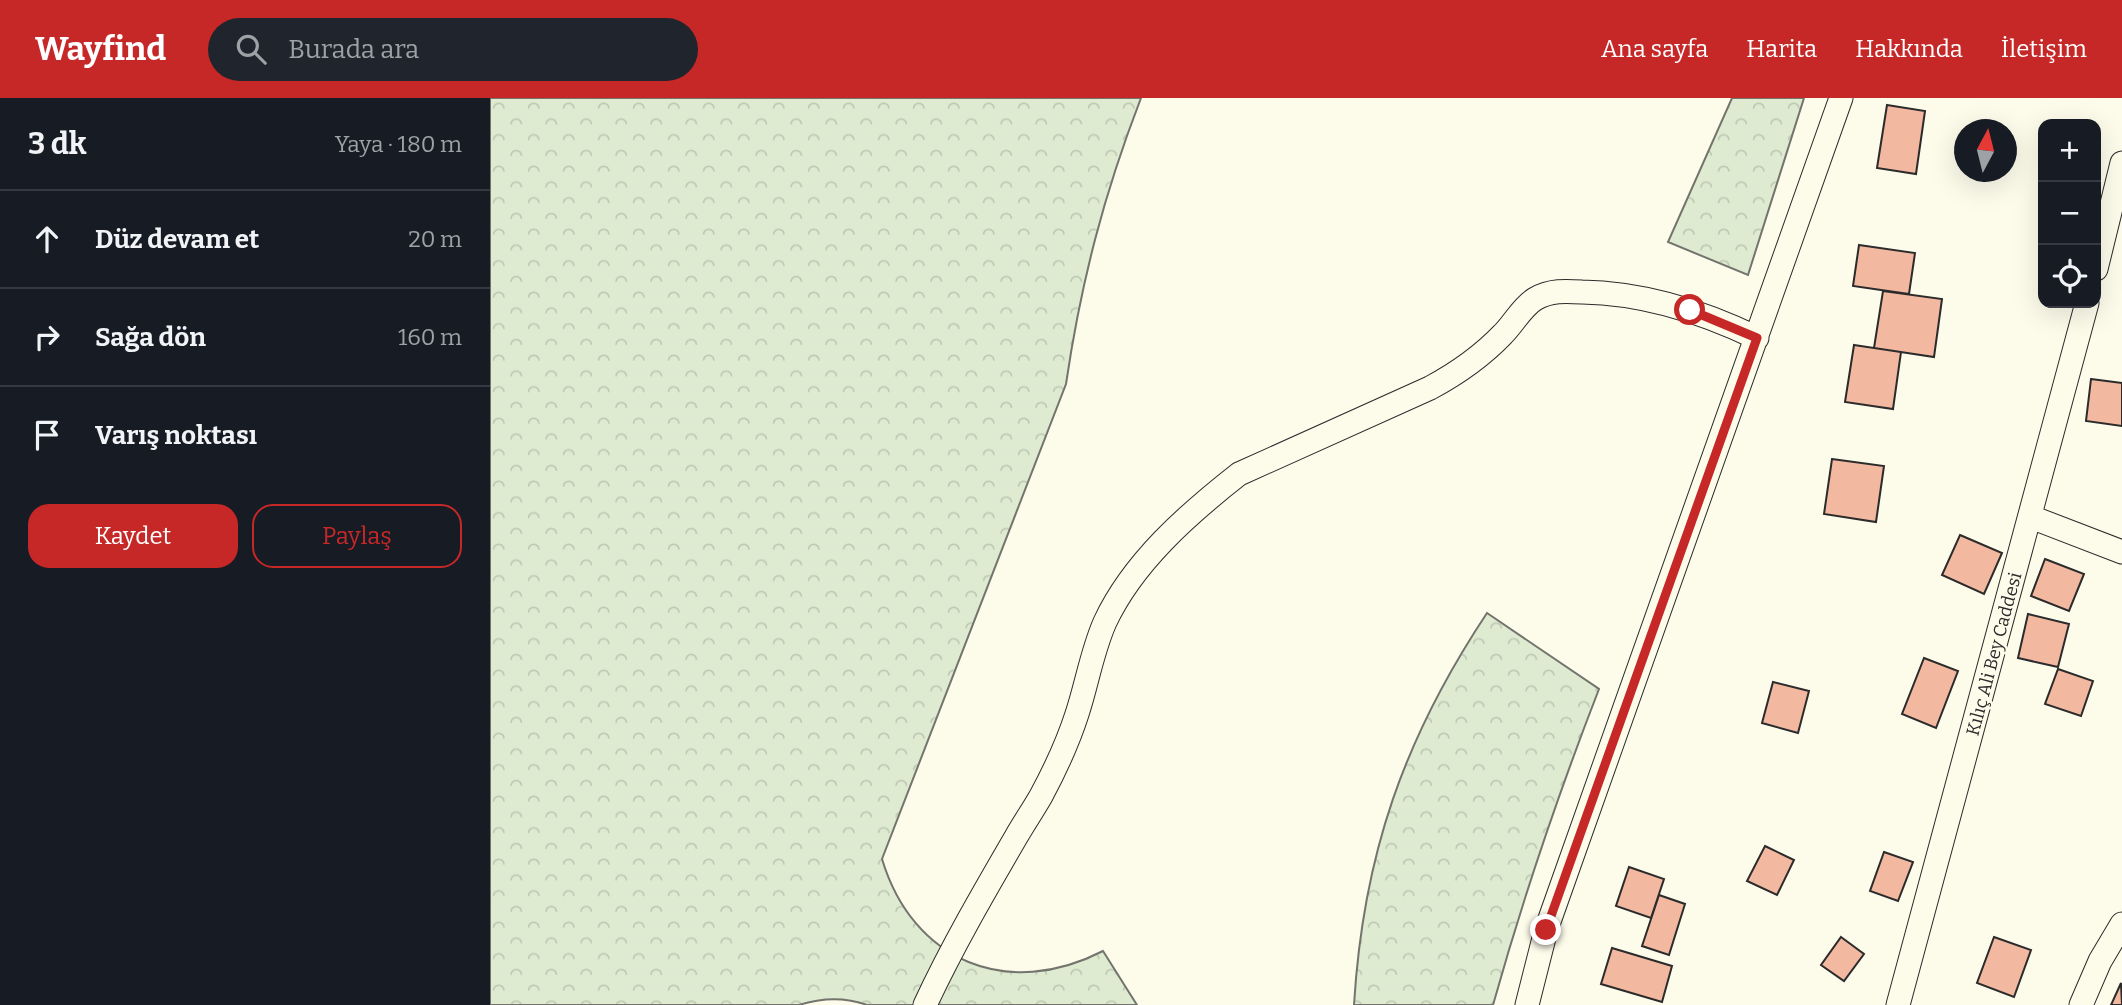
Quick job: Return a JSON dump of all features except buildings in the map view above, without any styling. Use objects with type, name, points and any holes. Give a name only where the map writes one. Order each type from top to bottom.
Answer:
[{"type":"street","points":[[1527,1005],[1546,930],[1841,98]]},
{"type":"street","points":[[2101,249],[2122,163]]},
{"type":"street","points":[[925,1005],[946,961],[1040,798],[1060,757],[1076,716],[1105,622],[1129,582],[1169,536],[1214,493],[1239,474],[1430,388],[1453,375],[1491,346],[1527,306],[1543,295],[1555,291],[1594,292],[1656,300],[1724,322],[1757,338]]},
{"type":"street","name":"Kılıç Ali Bey Caddesi","points":[[1898,1005],[2086,308]]},
{"type":"street","points":[[2031,517],[2122,552]]},
{"type":"street","points":[[2081,1005],[2100,961],[2122,924]]},
{"type":"green space","points":[[490,98],[1141,98],[1095,239],[1066,384],[882,859],[896,895],[916,924],[940,946],[968,962],[1000,971],[1033,972],[1068,965],[1103,951],[1137,1005],[867,1005],[833,999],[799,1005],[490,1005]]},
{"type":"green space","points":[[1732,98],[1804,98],[1748,275],[1668,242]]},
{"type":"green space","points":[[1487,613],[1599,689],[1542,846],[1493,1005],[1354,1005],[1367,898],[1378,848],[1393,800],[1432,706]]},
{"type":"route","points":[[1546,930],[1757,338],[1690,310]]}]
